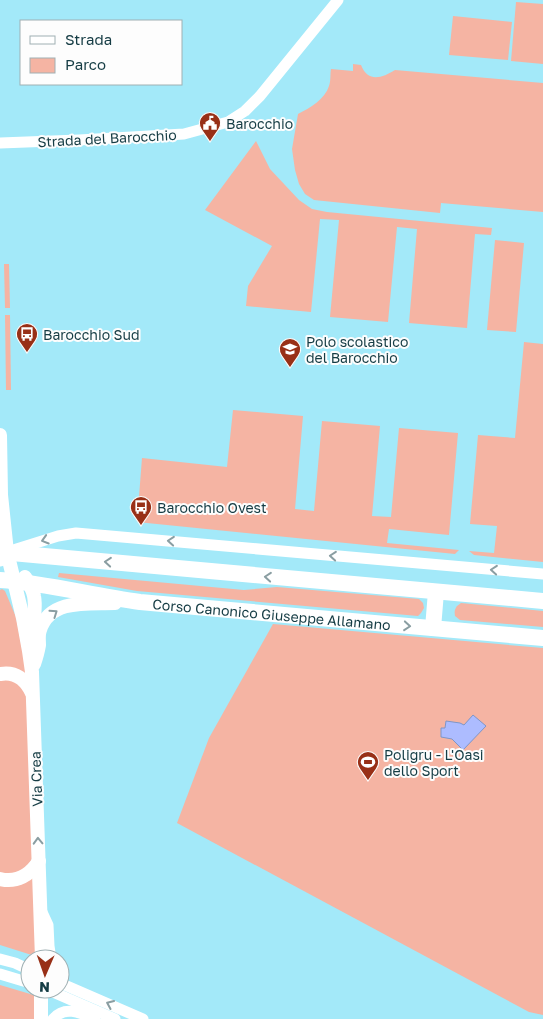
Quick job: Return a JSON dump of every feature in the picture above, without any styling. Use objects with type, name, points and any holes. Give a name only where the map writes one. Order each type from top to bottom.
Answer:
[{"type":"main road","points":[[2,555],[63,558],[543,601]]},
{"type":"main road","name":"Corso Canonico Giuseppe Allamano","points":[[14,581],[140,602],[543,638]]},
{"type":"main road","points":[[433,628],[436,592]]},
{"type":"street","name":"Strada del Barocchio","points":[[0,143],[184,134],[228,122],[245,111],[260,96],[338,0]]},
{"type":"street","name":"Via Crea","points":[[0,436],[2,555],[14,581],[34,596],[34,620],[29,651],[34,696],[42,949]]},
{"type":"street","points":[[2,555],[58,536],[76,534],[543,574]]},
{"type":"street","points":[[32,672],[39,646],[40,628],[49,616],[57,610],[75,604],[140,602]]},
{"type":"street","points":[[0,674],[5,673],[17,676],[28,684],[34,696]]},
{"type":"street","points":[[0,879],[10,880],[23,877],[34,869],[39,861]]},
{"type":"street","name":"Via Crea","points":[[40,907],[48,925],[49,949]]},
{"type":"street","points":[[0,959],[20,965]]},
{"type":"street","points":[[0,974],[20,980]]},
{"type":"street","points":[[70,984],[76,990]]},
{"type":"street","points":[[70,987],[143,1019]]},
{"type":"street","points":[[41,999],[41,1019]]},
{"type":"street","points":[[69,999],[115,1019]]},
{"type":"street","points":[[53,1019],[56,1015],[69,1010],[95,1019]]},
{"type":"green space","points":[[516,2],[543,4],[543,64],[511,61]]},
{"type":"green space","points":[[453,16],[512,22],[508,60],[449,55]]},
{"type":"green space","points":[[353,64],[361,65],[364,71],[371,77],[380,77],[395,70],[543,83],[543,212],[441,203],[440,213],[314,200],[305,194],[299,184],[292,149],[298,114],[321,99],[327,91],[330,84],[331,69],[353,71]]},
{"type":"green space","points":[[256,141],[270,169],[299,200],[312,209],[492,228],[491,235],[475,234],[467,328],[409,323],[417,229],[397,227],[388,322],[330,317],[339,220],[320,219],[311,312],[246,306],[248,286],[272,246],[205,210]]},
{"type":"green space","points":[[495,240],[524,243],[516,332],[487,330]]},
{"type":"green space","points":[[4,264],[9,264],[10,308],[5,308]]},
{"type":"green space","points":[[5,315],[10,315],[11,390],[6,390]]},
{"type":"green space","points":[[524,342],[543,344],[543,562],[474,555],[469,551],[494,553],[497,526],[470,524],[478,435],[515,438]]},
{"type":"green space","points":[[233,410],[303,416],[295,509],[314,511],[322,421],[380,426],[372,516],[391,517],[399,428],[458,433],[449,535],[389,529],[387,543],[459,550],[455,554],[137,522],[142,458],[227,467]]},
{"type":"green space","points":[[59,573],[244,590],[277,587],[419,599],[423,603],[424,608],[418,616],[137,591],[58,577]]},
{"type":"green space","points":[[0,590],[5,591],[16,617],[28,679],[0,670]]},
{"type":"green space","points":[[461,603],[543,611],[543,627],[460,620],[455,616],[455,612],[456,607]]},
{"type":"green space","name":"Poligru - L'Oasi dello Sport","points":[[273,624],[543,648],[543,1015],[529,1012],[177,823],[209,738]]},
{"type":"green space","points":[[0,679],[14,679],[26,690],[35,853],[24,869],[10,874],[0,874]]},
{"type":"green space","points":[[35,875],[38,949],[20,949],[20,951],[0,945],[0,885]]},
{"type":"green space","points":[[0,985],[20,991],[20,999],[37,999],[37,1019],[0,1019]]},
{"type":"water","points":[[473,715],[486,726],[463,750],[452,739],[441,737],[441,728],[445,728],[446,721],[464,725]]},
{"type":"place","name":"Barocchio","points":[[210,142]]},
{"type":"place","name":"Barocchio Sud","points":[[27,353]]},
{"type":"place","name":"Polo scolastico del Barocchio","points":[[290,368]]},
{"type":"place","name":"Barocchio Ovest","points":[[141,526]]},
{"type":"place","name":"Poligru - L'Oasi dello Sport","points":[[368,781]]}]
